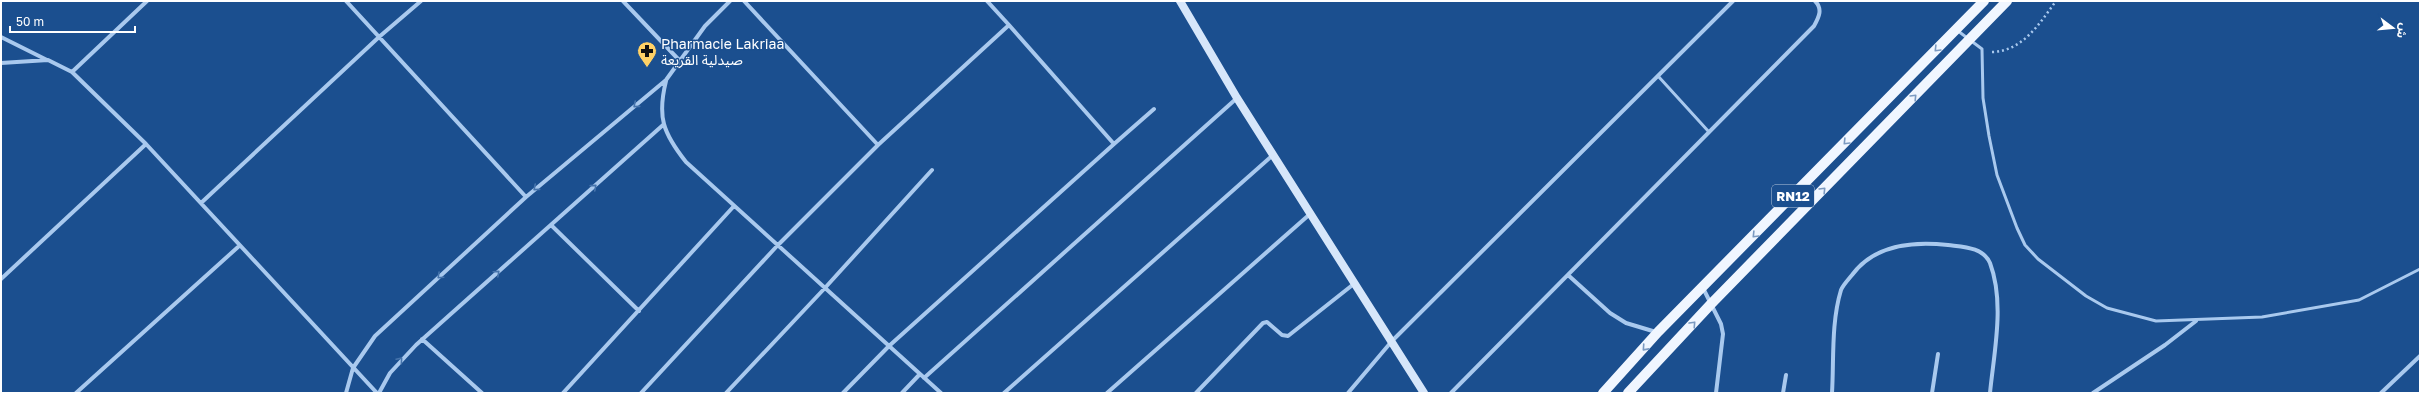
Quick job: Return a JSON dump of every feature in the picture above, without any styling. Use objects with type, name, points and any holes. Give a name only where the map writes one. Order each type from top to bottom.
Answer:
[{"type":"main road","name":"RN12","points":[[1604,393],[1658,332],[1984,1]]},
{"type":"main road","name":"RN12","points":[[1628,393],[1711,304],[1970,40],[2006,1]]},
{"type":"street","points":[[72,72],[147,1]]},
{"type":"street","points":[[346,1],[526,197]]},
{"type":"street","points":[[201,203],[379,37],[421,1]]},
{"type":"street","points":[[623,1],[679,60]]},
{"type":"street","points":[[346,393],[353,368],[375,336],[526,197],[666,80],[705,26],[730,1]]},
{"type":"street","points":[[744,1],[878,145]]},
{"type":"street","points":[[986,1],[1114,144]]},
{"type":"street","points":[[1180,1],[1237,98],[1274,154],[1310,214],[1424,393]]},
{"type":"street","points":[[1348,393],[1392,341],[1733,1]]},
{"type":"street","points":[[1451,393],[1814,26],[1820,16],[1819,5],[1815,1]]},
{"type":"street","points":[[641,393],[777,246],[878,145],[1009,25]]},
{"type":"street","points":[[1,38],[72,72],[146,144],[201,203],[238,247],[378,393],[390,373],[422,339],[663,126]]},
{"type":"street","points":[[1,63],[48,60]]},
{"type":"street","points":[[666,80],[661,102],[663,126],[673,145],[686,162],[824,289],[941,393]]},
{"type":"street","points":[[924,378],[1237,98]]},
{"type":"street","points":[[844,393],[889,346],[1154,109]]},
{"type":"street","points":[[1,279],[146,144]]},
{"type":"street","points":[[1004,393],[1274,154]]},
{"type":"street","points":[[726,393],[824,289],[932,170]]},
{"type":"street","points":[[563,393],[734,206]]},
{"type":"street","points":[[1107,393],[1310,214]]},
{"type":"street","points":[[551,225],[639,311]]},
{"type":"street","points":[[1832,393],[1836,310],[1842,288],[1856,269],[1873,256],[1887,249],[1926,242],[1977,250],[1989,262],[1995,281],[1997,302],[1990,393]]},
{"type":"street","points":[[76,393],[238,247]]},
{"type":"street","points":[[1568,275],[1610,313],[1626,323],[1658,332]]},
{"type":"street","points":[[1196,393],[1263,323],[1267,322],[1282,335],[1288,336],[1355,283]]},
{"type":"street","points":[[1703,288],[1721,324],[1723,334],[1716,393]]},
{"type":"street","points":[[2093,393],[2165,345],[2196,321]]},
{"type":"street","points":[[422,339],[482,393]]},
{"type":"street","points":[[1932,393],[1938,354]]},
{"type":"street","points":[[2381,393],[2420,356]]},
{"type":"street","points":[[902,393],[920,374]]},
{"type":"street","points":[[1783,393],[1786,374]]},
{"type":"lane","points":[[1957,30],[1982,50],[1983,98],[1997,175],[2025,245],[2038,259],[2059,276],[2107,308],[2156,321],[2196,321],[2262,317],[2332,306],[2359,300],[2420,269]]},
{"type":"lane","points":[[1658,76],[1709,132]]},
{"type":"path","points":[[1982,50],[2002,52],[2013,48],[2029,36],[2056,1]]},
{"type":"place","name":"Pharmacie Lakriaa صيدلية القريعة","points":[[647,68]]}]
